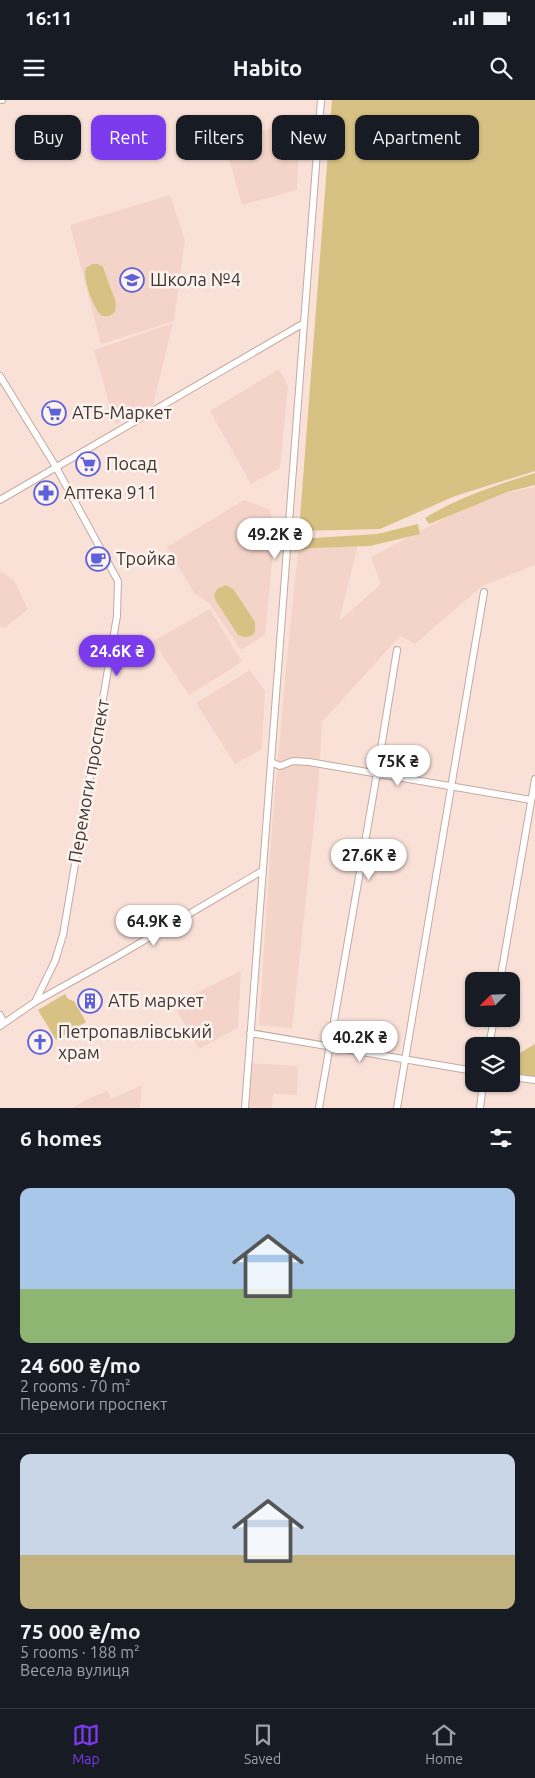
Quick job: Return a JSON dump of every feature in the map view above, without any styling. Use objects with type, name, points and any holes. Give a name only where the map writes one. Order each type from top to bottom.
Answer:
[{"type":"street","points":[[245,1108],[321,100]]},
{"type":"street","points":[[0,500],[304,323]]},
{"type":"street","name":"Перемоги проспект","points":[[0,376],[56,467],[118,581],[117,616],[62,935],[55,961],[35,1002]]},
{"type":"street","points":[[397,1108],[484,592]]},
{"type":"street","points":[[319,1108],[397,650]]},
{"type":"street","points":[[271,762],[280,766],[293,761],[309,762],[532,800]]},
{"type":"street","points":[[502,972],[535,779]]},
{"type":"street","points":[[0,1015],[2,1024],[35,1002],[116,957],[262,871]]},
{"type":"street","points":[[250,1033],[465,1070]]},
{"type":"street","points":[[520,1078],[535,1080]]},
{"type":"street","points":[[480,1108],[482,1092]]},
{"type":"shaded area","points":[[332,100],[535,100],[535,471],[455,496],[380,529],[299,531],[327,160],[345,160],[345,115],[331,115]]},
{"type":"shaded area","points":[[272,128],[272,160],[298,160],[297,190],[242,205],[229,160],[262,160],[262,131]]},
{"type":"shaded area","name":"Школа №4","points":[[170,195],[185,240],[174,321],[101,344],[70,225]]},
{"type":"shaded area","points":[[92,264],[98,264],[103,267],[116,303],[115,312],[109,316],[102,316],[99,313],[90,294],[85,273],[86,268]]},
{"type":"shaded area","points":[[173,323],[153,406],[115,424],[94,350]]},
{"type":"shaded area","points":[[279,369],[288,386],[280,468],[251,484],[210,411]]},
{"type":"shaded area","points":[[535,473],[535,485],[507,492],[429,524],[425,518],[465,498]]},
{"type":"shaded area","points":[[535,487],[535,565],[482,586],[415,644],[400,636],[322,722],[319,778],[292,1028],[259,1025],[272,826],[299,543],[358,545],[339,621],[381,584],[371,557],[485,497]]},
{"type":"shaded area","points":[[244,500],[270,510],[275,532],[265,635],[241,650],[209,603],[194,593],[167,547]]},
{"type":"shaded area","points":[[418,524],[420,534],[370,546],[311,548],[295,551],[298,539],[377,534]]},
{"type":"shaded area","points":[[0,571],[14,580],[28,609],[6,627],[0,627]]},
{"type":"shaded area","points":[[226,585],[234,590],[255,622],[255,632],[249,636],[238,635],[216,601],[214,595],[217,589]]},
{"type":"shaded area","points":[[210,609],[242,662],[189,695],[153,641]]},
{"type":"shaded area","points":[[250,670],[265,691],[262,749],[235,764],[196,703]]},
{"type":"shaded area","points":[[241,971],[238,1028],[199,1049],[173,1004]]},
{"type":"shaded area","points":[[65,994],[68,999],[74,1001],[86,1022],[56,1040],[38,1010]]},
{"type":"shaded area","points":[[535,1044],[535,1080],[520,1078],[520,1053]]},
{"type":"shaded area","points":[[252,1063],[298,1066],[297,1095],[273,1094],[272,1108],[246,1108],[246,1092]]},
{"type":"shaded area","points":[[142,1085],[140,1108],[72,1108],[107,1091],[111,1099]]},
{"type":"place","name":"Школа №4","points":[[132,280]]},
{"type":"place","name":"АТБ-Маркет","points":[[54,413]]},
{"type":"place","name":"Посад","points":[[88,464]]},
{"type":"place","name":"Аптека 911","points":[[46,493]]},
{"type":"place","name":"Тройка","points":[[98,559]]},
{"type":"place","name":"АТБ маркет","points":[[90,1001]]},
{"type":"place","name":"Петропавлівський храм","points":[[40,1042]]}]
